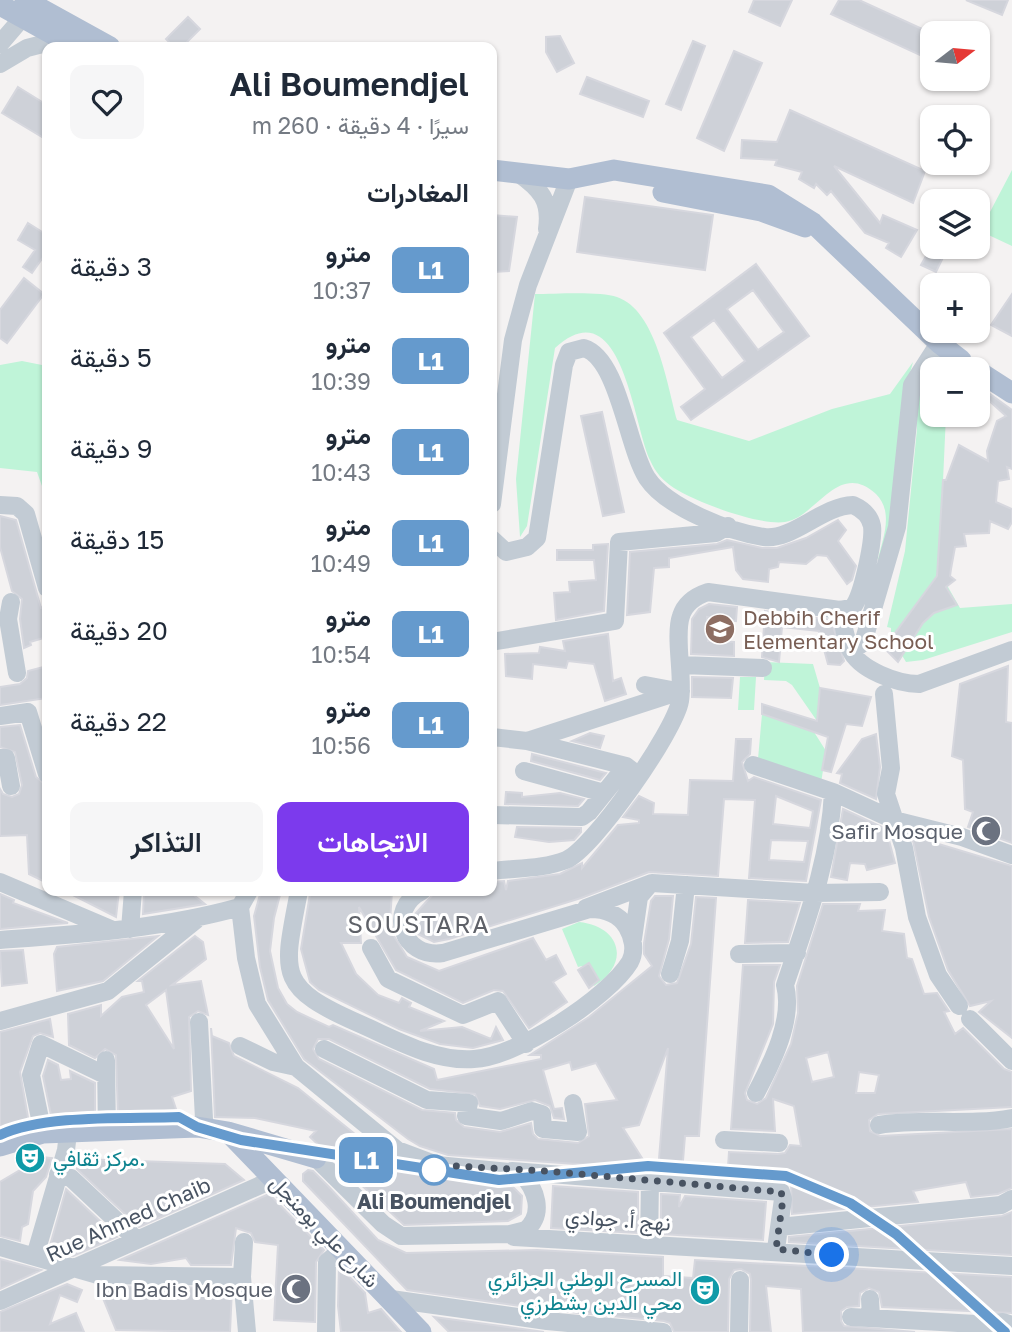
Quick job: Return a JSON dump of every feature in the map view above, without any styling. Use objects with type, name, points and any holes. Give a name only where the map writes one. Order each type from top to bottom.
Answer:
[{"type":"main road","points":[[0,5],[24,8],[99,42]]},
{"type":"main road","points":[[24,8],[68,42]]},
{"type":"main road","points":[[497,171],[577,178],[761,211],[800,224],[832,242],[920,325]]},
{"type":"main road","points":[[939,343],[958,357]]},
{"type":"main road","points":[[990,379],[1012,393]]},
{"type":"main road","points":[[0,1146],[43,1133],[197,1127],[228,1132],[316,1158]]},
{"type":"main road","name":"شارع علي بومنجل","points":[[228,1132],[298,1201],[421,1332]]},
{"type":"main road","points":[[298,1201],[286,1181],[285,1163],[294,1157],[316,1158]]},
{"type":"street","points":[[0,44],[24,8]]},
{"type":"street","points":[[0,64],[27,48],[42,46]]},
{"type":"street","points":[[518,173],[544,195],[549,215],[547,233]]},
{"type":"street","points":[[497,466],[513,340],[547,233],[577,178]]},
{"type":"street","points":[[851,651],[863,643],[897,527],[912,385],[939,343]]},
{"type":"street","points":[[497,544],[506,552],[527,547],[537,538],[564,365],[569,352],[584,348],[604,361],[639,462],[652,484],[674,504],[728,526],[771,537],[788,532],[830,509],[853,505],[859,508],[872,525],[859,600],[852,608],[840,610],[719,592],[700,594],[687,605],[680,617],[681,691],[672,725],[632,771],[582,848],[571,858],[497,869]]},
{"type":"street","points":[[0,505],[17,506],[26,514],[42,570]]},
{"type":"street","points":[[497,641],[615,621],[619,542],[716,533],[728,526]]},
{"type":"street","points":[[840,610],[851,651],[876,671],[908,684],[919,684],[1012,650]]},
{"type":"street","points":[[6,614],[17,673]]},
{"type":"street","points":[[681,665],[762,668]]},
{"type":"street","points":[[645,685],[681,691]]},
{"type":"street","points":[[527,741],[681,691]]},
{"type":"street","points":[[884,694],[891,768],[886,794],[904,848],[917,917],[938,975],[965,1013],[1012,1060]]},
{"type":"street","points":[[0,716],[28,712],[42,758]]},
{"type":"street","points":[[497,738],[527,741],[632,771]]},
{"type":"street","points":[[0,758],[6,758],[10,786]]},
{"type":"street","points":[[753,765],[833,793],[894,820],[962,837],[1012,855]]},
{"type":"street","points":[[524,771],[604,793]]},
{"type":"street","points":[[497,815],[577,818],[589,812],[604,793],[632,771]]},
{"type":"street","points":[[756,1093],[779,1039],[790,1002],[785,985],[815,893],[830,833],[833,793]]},
{"type":"street","points":[[0,882],[123,930]]},
{"type":"street","points":[[415,896],[405,909],[403,931],[419,952],[430,955],[583,909],[651,884],[815,893],[880,892]]},
{"type":"street","points":[[298,896],[289,959],[295,982],[312,1002],[401,1042],[449,1058],[488,1058],[526,1044],[589,1002],[616,978],[629,962],[634,947],[636,908],[643,890],[651,884]]},
{"type":"street","points":[[670,974],[680,941],[686,885]]},
{"type":"street","points":[[123,930],[132,896]]},
{"type":"street","points":[[246,896],[240,907],[246,958],[257,1004],[296,1067],[397,1150],[445,1167],[650,1180],[781,1192],[776,1249],[781,1251]]},
{"type":"street","points":[[0,940],[123,930],[196,920],[240,907]]},
{"type":"street","points":[[583,909],[607,912],[622,920],[634,947]]},
{"type":"street","points":[[0,1021],[108,992],[196,920]]},
{"type":"street","points":[[371,948],[388,979],[463,1014],[499,1000],[526,1044]]},
{"type":"street","points":[[738,954],[797,953]]},
{"type":"street","points":[[199,1022],[204,1119]]},
{"type":"street","points":[[43,1133],[31,1075],[41,1044],[106,1068],[107,1132]]},
{"type":"street","points":[[240,1046],[273,1062],[296,1067]]},
{"type":"street","points":[[324,1048],[427,1100],[468,1103],[466,1116],[501,1121],[531,1111],[542,1114],[543,1129],[578,1132],[573,1104]]},
{"type":"street","points":[[879,1125],[907,1121],[986,1123],[1012,1118]]},
{"type":"street","points":[[35,1256],[68,1133]]},
{"type":"street","points":[[724,1140],[779,1143]]},
{"type":"street","points":[[316,1158],[396,1234],[418,1238],[520,1233],[534,1221],[537,1206],[534,1191],[521,1173],[509,1171]]},
{"type":"street","points":[[58,1175],[71,1178],[137,1240]]},
{"type":"street","name":"Rue Ahmed Chaib","points":[[0,1301],[274,1179]]},
{"type":"street","points":[[649,1245],[650,1180]]},
{"type":"street","points":[[779,1227],[1001,1205],[1012,1199]]},
{"type":"street","name":"نهج أ. جوادي","points":[[451,1237],[549,1237],[1012,1266]]},
{"type":"street","points":[[244,1242],[242,1277],[247,1332]]},
{"type":"street","points":[[0,1247],[98,1275],[242,1277]]},
{"type":"street","points":[[326,1332],[327,1262],[342,1249]]},
{"type":"street","points":[[739,1332],[740,1280]]},
{"type":"street","points":[[438,1306],[451,1292]]},
{"type":"street","points":[[391,1299],[546,1326],[663,1332]]},
{"type":"street","points":[[851,1317],[870,1308],[976,1324],[1003,1322],[1012,1325]]},
{"type":"green space","points":[[1012,170],[1012,246],[990,236],[990,212]]},
{"type":"green space","points":[[535,294],[610,295],[630,305],[641,317],[658,350],[677,420],[749,441],[832,409],[890,394],[913,362],[905,392],[897,492],[882,560],[878,559],[886,525],[885,509],[876,494],[862,485],[850,483],[839,486],[796,518],[774,522],[728,512],[684,494],[670,485],[650,460],[621,368],[610,347],[596,335],[578,334],[555,348],[527,526],[520,537],[516,479]]},
{"type":"green space","points":[[22,361],[42,365],[42,486],[37,472],[0,468],[0,365]]},
{"type":"green space","points":[[920,388],[920,427],[945,427],[940,547],[944,580],[960,608],[1012,604],[1012,632],[923,660],[906,662],[891,637],[891,628],[887,627],[905,551],[917,429],[914,400]]},
{"type":"green space","points":[[765,662],[813,664],[820,688],[817,721],[792,685],[786,681],[764,680]]},
{"type":"green space","points":[[740,677],[756,677],[754,710],[738,710]]},
{"type":"green space","points":[[762,714],[814,732],[826,751],[821,783],[758,759]]},
{"type":"green space","points":[[579,922],[604,931],[612,938],[616,947],[617,957],[613,967],[606,977],[594,986],[582,966],[578,967],[562,929]]},
{"type":"building","points":[[754,0],[792,0],[780,26],[749,12]]},
{"type":"building","points":[[839,0],[859,0],[920,28],[920,55],[831,14]]},
{"type":"building","points":[[966,0],[1008,0],[1002,15]]},
{"type":"building","points":[[188,17],[200,29],[187,42],[169,42],[166,39]]},
{"type":"building","points":[[560,36],[574,63],[557,72],[546,52],[546,37]]},
{"type":"building","points":[[693,41],[705,46],[681,110],[666,104]]},
{"type":"building","points":[[734,51],[762,63],[724,151],[697,138]]},
{"type":"building","points":[[587,77],[649,101],[643,117],[580,94]]},
{"type":"building","points":[[18,87],[42,102],[42,137],[2,113]]},
{"type":"building","points":[[790,110],[920,169],[920,175],[924,175],[913,203],[834,166],[880,223],[883,215],[917,230],[901,257],[886,248],[889,243],[865,233],[831,191],[827,195],[816,184],[814,188],[799,179],[802,172],[775,165],[777,160],[741,158],[742,140],[777,142]]},
{"type":"building","points":[[585,197],[713,215],[705,270],[577,252]]},
{"type":"building","points":[[497,215],[517,217],[509,271],[497,272]]},
{"type":"building","points":[[28,223],[42,232],[42,259],[32,273],[23,267],[35,250],[18,240]]},
{"type":"building","points":[[924,259],[942,259],[936,272],[921,265]]},
{"type":"building","points":[[756,264],[809,336],[691,420],[681,407],[705,389],[664,333]],"holes":[[[753,290],[784,332],[758,350],[727,309]],[[714,320],[745,361],[722,378],[691,337]]]},
{"type":"building","points":[[24,278],[42,292],[42,297],[7,343],[0,338],[0,310]]},
{"type":"building","points":[[1012,294],[1012,336],[991,325]]},
{"type":"building","points":[[990,394],[1012,410],[1012,469],[1007,467],[1009,479],[998,481],[996,502],[1012,509],[1012,522],[1008,529],[990,521],[989,533],[964,534],[966,546],[955,547],[950,576],[955,580],[946,587],[957,605],[934,613],[923,623],[898,662],[884,648],[937,576],[943,480],[946,480],[959,445],[988,461],[987,451],[997,421],[1006,416],[990,402]]},
{"type":"building","points":[[602,412],[624,512],[603,516],[581,416]]},
{"type":"building","points":[[0,516],[16,520],[42,608],[42,638],[30,642],[31,645],[24,648],[20,619],[22,599],[12,591],[0,547]]},
{"type":"building","points":[[838,520],[846,530],[838,541],[856,566],[852,580],[847,584],[827,556],[817,555],[806,564],[779,562],[778,567],[769,569],[768,582],[743,579],[736,570],[733,547],[669,558],[669,567],[654,568],[650,612],[627,615],[630,552],[717,544],[727,540],[762,548],[777,548],[806,538]]},
{"type":"building","points":[[608,544],[604,611],[556,620],[554,593],[570,592],[569,582],[596,580],[594,560],[557,560],[557,550],[593,550],[593,545]]},
{"type":"building","points":[[709,604],[737,607],[736,621],[707,617],[708,641],[734,642],[734,656],[691,654],[692,619],[699,609]]},
{"type":"building","points":[[765,611],[831,620],[844,661],[840,665],[828,664],[819,631],[782,627],[779,662],[762,657]]},
{"type":"building","points":[[608,634],[613,681],[621,678],[626,694],[605,701],[594,664],[568,661],[566,668],[533,664],[532,679],[506,676],[505,654],[539,653],[540,647],[565,651],[563,641]]},
{"type":"building","points":[[1008,666],[1006,722],[1012,723],[1012,843],[968,827],[973,812],[965,809],[963,760],[952,756],[960,684]]},
{"type":"building","points":[[42,667],[42,699],[0,705],[0,687],[20,684],[27,678],[28,671]]},
{"type":"building","points":[[692,677],[733,678],[731,698],[692,697]]},
{"type":"building","points":[[820,688],[871,697],[862,726],[846,724],[831,772],[822,770],[828,737],[762,714],[762,704],[817,721]]},
{"type":"building","points":[[20,725],[36,777],[42,782],[42,880],[29,874],[27,835],[0,836],[0,789],[3,794],[12,797],[19,794],[22,785],[15,752],[0,747],[0,727]]},
{"type":"building","points":[[590,733],[604,736],[600,748],[572,741]]},
{"type":"building","points":[[876,734],[880,767],[876,799],[840,783],[842,774],[837,773],[862,739]]},
{"type":"building","points":[[736,739],[751,739],[750,754],[742,762],[748,781],[754,777],[821,800],[806,881],[749,878],[755,800],[724,799],[718,876],[649,872],[581,898],[449,939],[434,942],[418,934],[415,914],[431,896],[497,896],[497,882],[504,881],[506,890],[508,881],[560,874],[582,863],[582,868],[618,825],[639,823],[639,820],[623,817],[639,796],[654,803],[653,814],[688,815],[690,780],[733,781]],"holes":[[[776,796],[813,811],[810,828],[773,824]],[[771,840],[808,841],[804,862],[769,860]]]},
{"type":"building","points":[[532,754],[606,773],[600,780],[531,761]]},
{"type":"building","points":[[506,792],[522,793],[522,797],[560,793],[584,799],[578,806],[505,804]]},
{"type":"building","points":[[843,809],[886,829],[895,863],[867,870],[865,864],[850,863],[847,880],[831,877]]},
{"type":"building","points":[[517,827],[581,828],[581,832],[574,840],[549,842],[515,837]]},
{"type":"building","points":[[912,836],[1012,866],[1012,1038],[979,1012],[991,1001],[970,1006],[948,970],[929,917]]},
{"type":"building","points":[[0,894],[14,900],[13,903],[68,923],[0,929]]},
{"type":"building","points":[[75,896],[118,896],[116,917]]},
{"type":"building","points":[[144,896],[195,896],[205,904],[143,914]]},
{"type":"building","points":[[260,896],[280,896],[270,951],[278,988],[287,1004],[297,1012],[329,1027],[333,1025],[434,1069],[437,1080],[541,1059],[541,1055],[530,1055],[589,1017],[652,966],[644,954],[644,943],[651,901],[655,896],[673,896],[669,939],[659,976],[666,985],[677,983],[691,944],[696,897],[716,898],[699,1136],[685,1136],[682,1173],[658,1171],[668,1048],[639,1125],[623,1128],[649,1169],[448,1155],[420,1146],[304,1059],[268,1000],[260,967],[254,916]],"holes":[[[318,1039],[329,1039],[430,1089],[475,1094],[480,1106],[500,1109],[535,1100],[550,1106],[554,1118],[564,1119],[562,1108],[554,1109],[543,1070],[570,1062],[572,1070],[596,1063],[617,1100],[585,1104],[589,1136],[578,1143],[538,1139],[533,1134],[531,1123],[500,1132],[464,1127],[456,1120],[455,1113],[422,1110],[319,1059],[313,1049]]]},
{"type":"building","points":[[310,896],[392,896],[390,922],[394,936],[407,957],[439,971],[533,938],[546,960],[556,955],[566,974],[553,982],[567,1002],[529,1028],[503,991],[494,990],[463,1003],[396,970],[359,907],[361,943],[341,943],[356,974],[378,995],[399,1003],[402,998],[411,1003],[409,1007],[444,1021],[420,1031],[462,1027],[491,1039],[496,1027],[503,1040],[473,1048],[440,1044],[399,1029],[319,990],[310,982],[301,949]]},
{"type":"building","points":[[748,900],[800,903],[788,942],[745,943]]},
{"type":"building","points":[[823,904],[860,904],[858,911],[885,910],[882,931],[904,934],[907,958],[912,959],[924,994],[937,993],[949,1011],[944,1012],[955,1034],[963,1028],[1004,1069],[1012,1072],[1012,1107],[878,1114],[869,1120],[870,1131],[880,1136],[1012,1129],[1012,1188],[998,1194],[971,1197],[966,1182],[913,1191],[918,1202],[792,1214],[791,1183],[698,1174],[713,1170],[713,1167],[728,1167],[729,1152],[778,1154],[785,1153],[790,1145],[801,1146],[794,1106],[773,1099],[775,1131],[731,1129],[743,965],[780,965],[774,982],[773,1024],[745,1093],[747,1100],[757,1104],[766,1098],[791,1044],[798,1013],[797,986]],"holes":[[[828,1052],[834,1077],[812,1082],[806,1058]],[[859,1072],[879,1075],[875,1093],[856,1093]]]},
{"type":"building","points":[[158,936],[103,981],[57,991],[54,954],[57,947]]},
{"type":"building","points":[[195,936],[203,942],[206,959],[172,985],[201,981],[208,1015],[198,1011],[189,1017],[191,1091],[172,1097],[178,1115],[118,1117],[116,1055],[105,1049],[95,1058],[69,1045],[68,1014],[101,1005],[101,1016],[122,997],[144,992],[142,981],[138,981]],"holes":[[[166,990],[174,1049],[146,1005]]]},
{"type":"building","points":[[23,950],[27,983],[2,986],[0,951]]},
{"type":"building","points":[[589,963],[599,980],[589,988],[578,970]]},
{"type":"building","points":[[50,1019],[53,1037],[40,1033],[33,1036],[20,1072],[29,1123],[0,1132],[0,1032]]},
{"type":"building","points":[[211,1028],[212,1036],[229,1043],[234,1056],[298,1088],[392,1164],[431,1177],[513,1187],[522,1196],[521,1214],[508,1221],[404,1225],[310,1137],[316,1131],[255,1118],[215,1117]]},
{"type":"building","points":[[48,1060],[58,1065],[61,1080],[71,1079],[70,1071],[95,1083],[95,1118],[52,1120],[43,1076]]},
{"type":"building","points":[[42,1157],[52,1158],[46,1177],[33,1191],[28,1224],[22,1227],[20,1241],[0,1236],[0,1182]]},
{"type":"building","points":[[78,1159],[225,1164],[244,1180],[139,1227],[77,1169]]},
{"type":"building","points":[[308,1170],[313,1171],[329,1187],[378,1240],[406,1253],[537,1250],[663,1257],[663,1276],[693,1278],[695,1260],[1012,1277],[1012,1313],[882,1307],[879,1292],[869,1288],[860,1293],[859,1306],[847,1307],[841,1311],[844,1326],[915,1332],[803,1332],[801,1289],[766,1286],[771,1332],[750,1332],[751,1280],[750,1274],[741,1269],[734,1270],[729,1279],[728,1332],[674,1332],[670,1323],[664,1321],[548,1310],[407,1290],[303,1181],[303,1174]]},
{"type":"building","points":[[553,1186],[638,1192],[638,1233],[551,1228]]},
{"type":"building","points":[[66,1189],[117,1237],[73,1256],[49,1249]]},
{"type":"building","points":[[269,1194],[324,1250],[316,1262],[315,1322],[274,1320],[278,1245],[255,1242],[251,1233],[236,1228],[231,1265],[191,1265],[186,1258],[151,1264],[120,1260]]},
{"type":"building","points":[[661,1194],[680,1195],[679,1207],[685,1196],[766,1202],[763,1240],[661,1234]]},
{"type":"building","points":[[1012,1212],[1012,1255],[789,1242],[789,1237],[1002,1216]]},
{"type":"building","points":[[0,1259],[41,1270],[0,1289]]},
{"type":"building","points":[[339,1266],[365,1293],[368,1313],[381,1309],[401,1332],[341,1332],[338,1306]]},
{"type":"building","points":[[67,1284],[82,1290],[77,1302],[60,1295],[50,1324],[76,1313],[84,1332],[0,1332],[0,1312]]},
{"type":"building","points":[[98,1286],[232,1288],[230,1332],[116,1330]]},
{"type":"building","points":[[434,1317],[544,1332],[449,1332]]},
{"type":"metro line","name":"L1","points":[[0,1135],[27,1126],[54,1122],[179,1117],[197,1127],[241,1140],[499,1180],[648,1166],[786,1176],[850,1203],[896,1234],[1005,1332]]},
{"type":"place","name":"Debbih Cherif Elementary School","points":[[720,629]]},
{"type":"place","name":"Safir Mosque","points":[[986,831]]},
{"type":"place","name":"مركز ثقافي.","points":[[30,1158]]},
{"type":"place","name":"Ali Boumendjel","points":[[434,1170]]},
{"type":"place","name":"Ibn Badis Mosque","points":[[296,1289]]},
{"type":"place","name":"المسرح الوطني الجزائري محي الدين بشطرزي","points":[[705,1290]]},
{"type":"district","name":"SOUSTARA","points":[[419,923]]},
{"type":"route","points":[[434,1170],[437,1165],[482,1170],[545,1171],[781,1192],[783,1199],[776,1249],[832,1255]]}]
